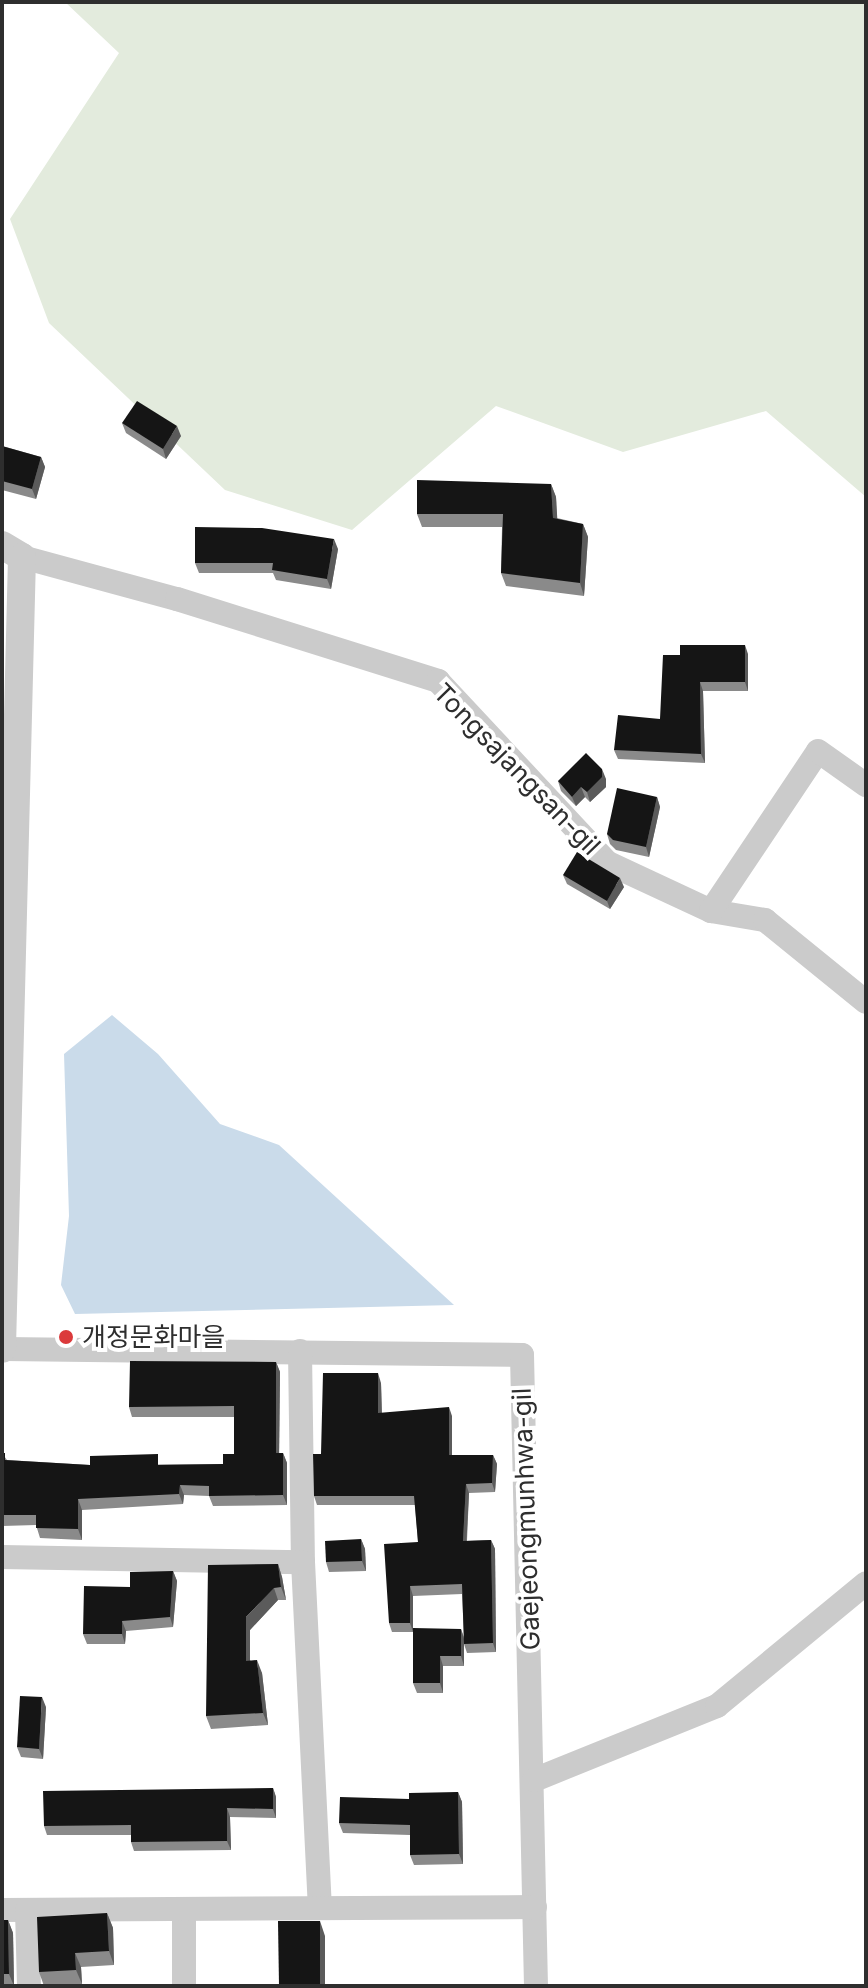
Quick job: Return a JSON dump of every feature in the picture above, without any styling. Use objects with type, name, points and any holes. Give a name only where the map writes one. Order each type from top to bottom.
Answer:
[{"type":"street","name":"Tongsajangsan-gil","points":[[12,551],[438,681],[608,863],[711,911],[765,920],[866,1002]]},
{"type":"street","points":[[3,1349],[12,551]]},
{"type":"street","points":[[711,911],[818,751],[866,785]]},
{"type":"street","name":"Gaejeongmunhwa-gil","points":[[3,1349],[522,1355],[534,1780],[536,1986]]},
{"type":"street","points":[[300,1351],[303,1562],[320,1908]]},
{"type":"street","points":[[2,1557],[303,1562]]},
{"type":"street","points":[[534,1780],[717,1706],[866,1583]]},
{"type":"street","points":[[2,1910],[535,1907]]},
{"type":"street","points":[[184,1909],[184,1986]]},
{"type":"street","points":[[27,1910],[29,1986]]},
{"type":"shaded area","points":[[65,2],[866,2],[866,497],[766,411],[623,452],[496,406],[352,530],[225,490],[49,323],[10,219],[119,53]]},
{"type":"water","points":[[112,1015],[158,1054],[220,1124],[279,1145],[454,1305],[75,1314],[61,1285],[69,1216],[64,1054]]},
{"type":"building","points":[[137,401],[177,426],[163,449],[122,423]]},
{"type":"building","points":[[2,446],[41,457],[32,489],[2,481]]},
{"type":"building","points":[[417,480],[551,484],[553,518],[583,524],[580,583],[501,573],[503,514],[417,514]]},
{"type":"building","points":[[195,527],[262,528],[334,539],[327,579],[272,570],[273,563],[195,563]]},
{"type":"building","points":[[680,645],[745,645],[745,682],[700,682],[701,754],[614,750],[618,715],[660,719],[663,655],[680,655]]},
{"type":"building","points":[[586,753],[602,769],[602,777],[587,792],[581,787],[572,797],[558,781]]},
{"type":"building","points":[[617,788],[657,797],[646,847],[613,840],[607,834]]},
{"type":"building","points":[[577,852],[620,878],[607,901],[563,875]]},
{"type":"building","points":[[130,1361],[276,1362],[276,1453],[283,1453],[283,1495],[209,1496],[209,1486],[180,1485],[179,1494],[78,1499],[78,1529],[36,1528],[36,1515],[2,1515],[2,1453],[5,1453],[5,1460],[90,1465],[90,1456],[158,1454],[158,1465],[223,1464],[223,1454],[234,1454],[234,1406],[129,1407]]},
{"type":"building","points":[[323,1373],[378,1373],[378,1413],[449,1407],[449,1455],[493,1455],[492,1483],[466,1484],[463,1541],[491,1540],[493,1643],[464,1644],[462,1584],[410,1586],[410,1623],[389,1623],[384,1544],[418,1542],[414,1496],[314,1496],[313,1454],[321,1454]]},
{"type":"building","points":[[361,1539],[362,1561],[326,1562],[325,1541]]},
{"type":"building","points":[[278,1564],[281,1587],[274,1588],[246,1617],[246,1661],[257,1660],[263,1713],[206,1716],[208,1565]]},
{"type":"building","points":[[173,1571],[170,1617],[122,1621],[122,1634],[83,1634],[84,1586],[130,1587],[130,1572]]},
{"type":"building","points":[[413,1628],[461,1629],[461,1656],[440,1656],[440,1683],[413,1683]]},
{"type":"building","points":[[20,1696],[42,1697],[39,1749],[17,1747]]},
{"type":"building","points":[[273,1788],[273,1809],[227,1808],[227,1841],[131,1842],[131,1825],[44,1826],[43,1791]]},
{"type":"building","points":[[458,1792],[459,1854],[410,1855],[410,1825],[339,1823],[340,1797],[409,1799],[409,1793]]},
{"type":"building","points":[[107,1913],[109,1951],[75,1953],[76,1970],[39,1972],[37,1917]]},
{"type":"building","points":[[2,1920],[8,1920],[9,1974],[4,1974],[4,1986],[2,1986]]},
{"type":"building","points":[[278,1921],[320,1921],[320,1986],[279,1986]]},
{"type":"place","name":"개정문화마을","points":[[66,1337]]}]
